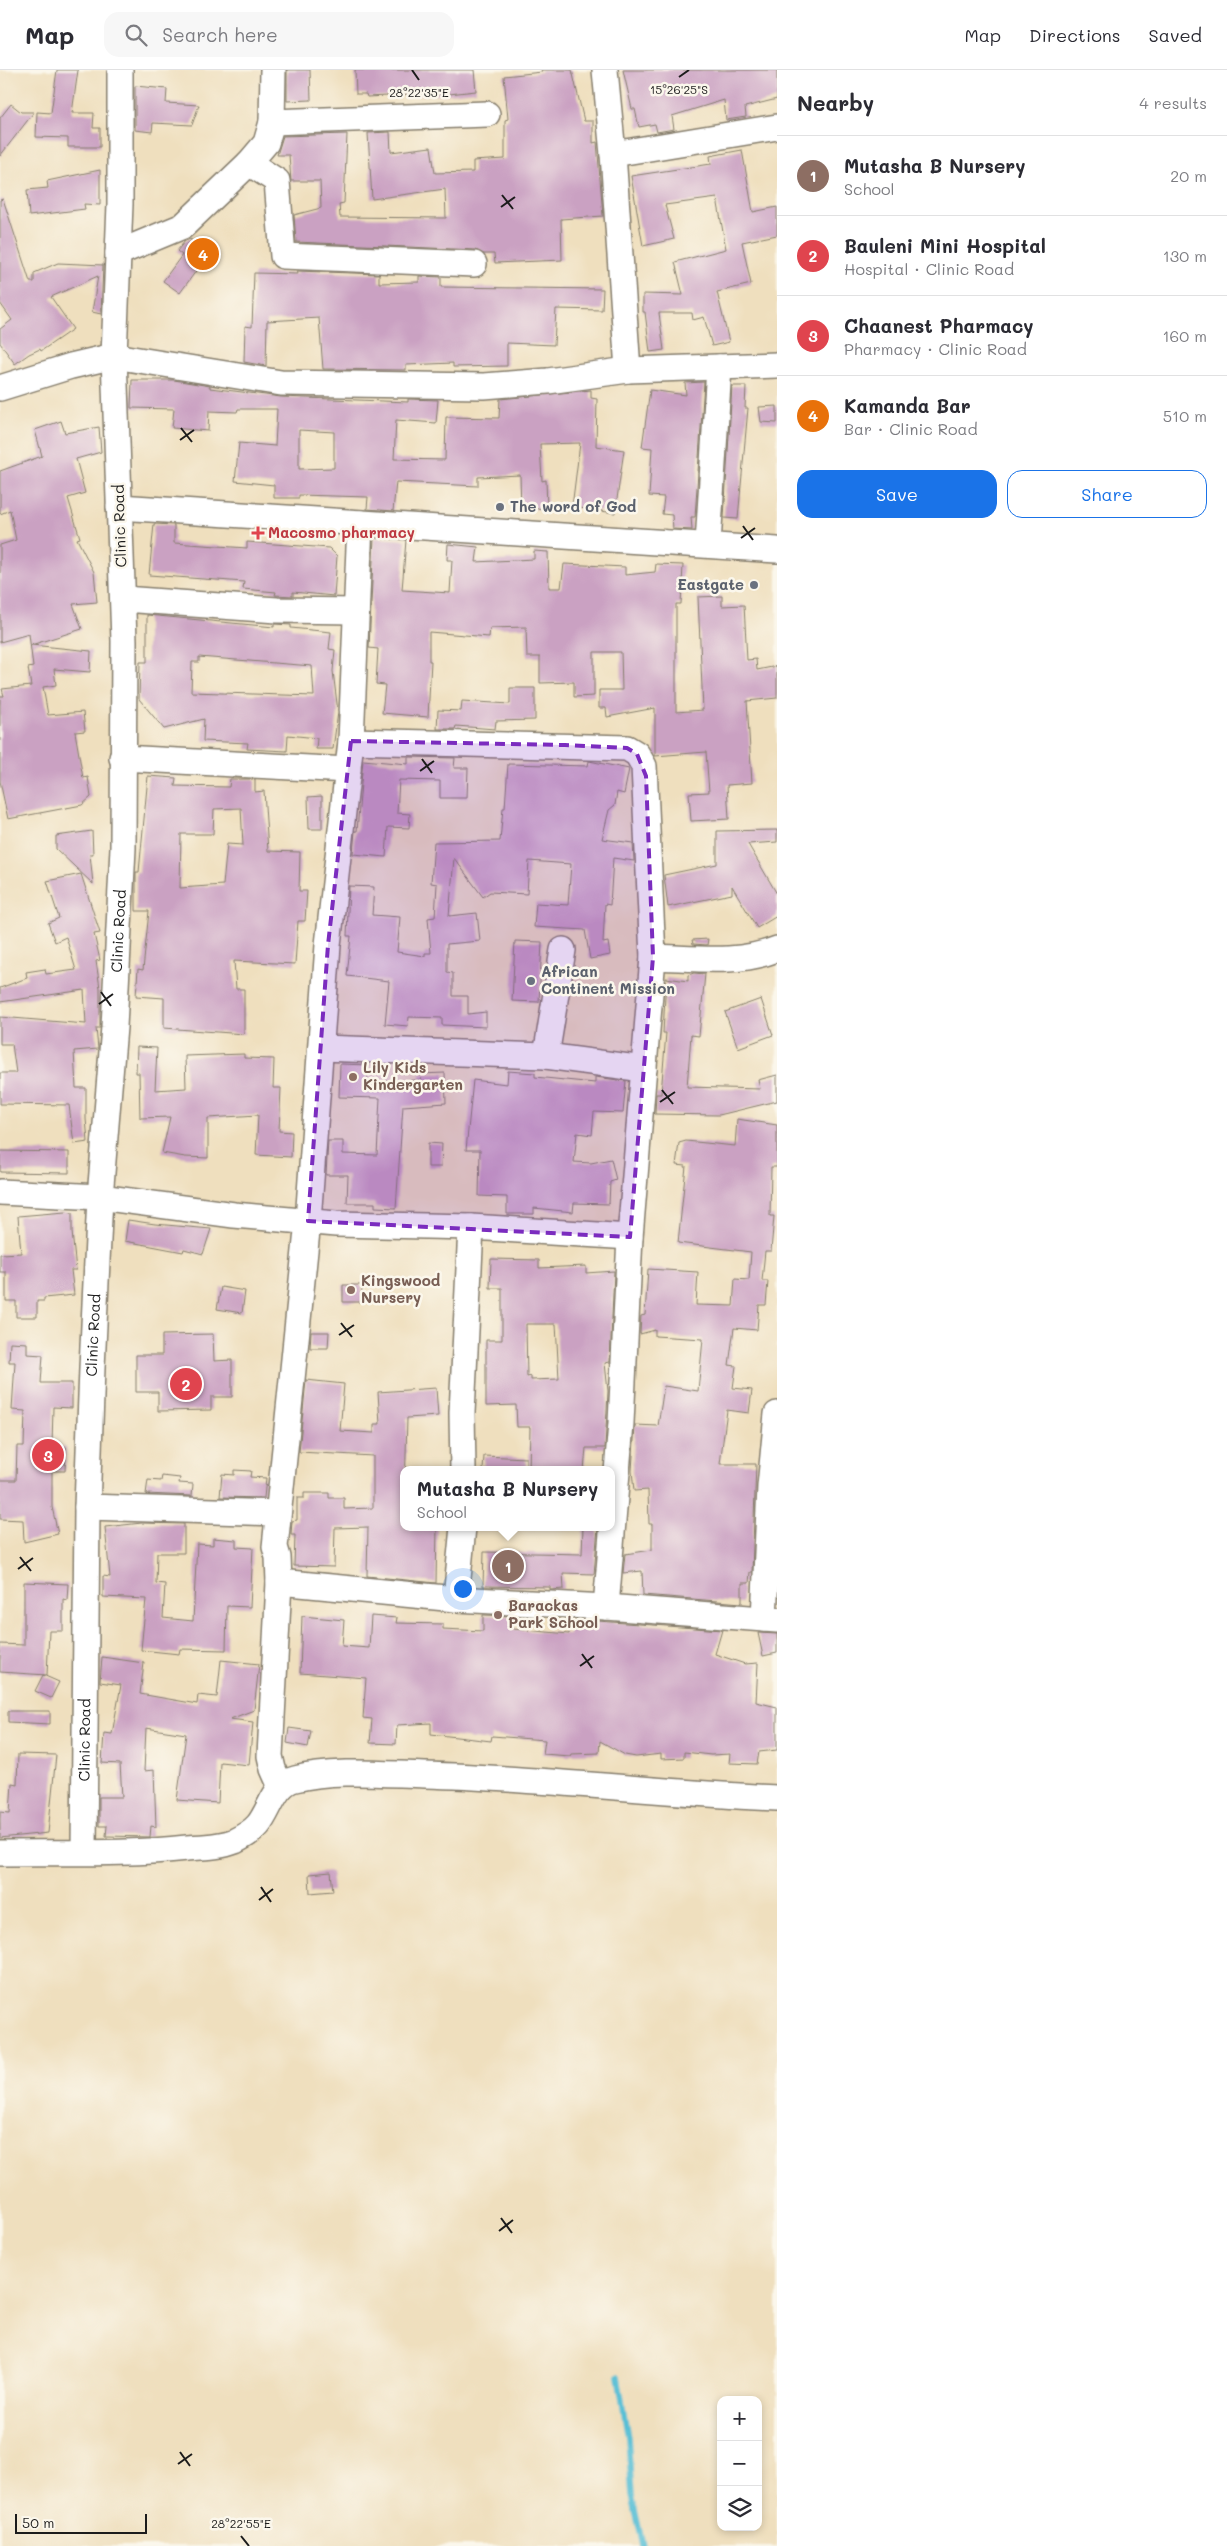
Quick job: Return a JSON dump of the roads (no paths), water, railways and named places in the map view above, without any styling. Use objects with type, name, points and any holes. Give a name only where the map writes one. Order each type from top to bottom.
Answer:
[{"type":"street","name":"Clinic Road","points":[[84,1851],[87,1507],[100,1197],[114,1027],[123,848],[123,599],[114,356],[118,253],[120,70]]},
{"type":"street","points":[[118,253],[183,226],[249,163],[266,143],[272,122],[273,70]]},
{"type":"street","points":[[605,70],[613,154],[628,370]]},
{"type":"street","points":[[272,122],[487,114]]},
{"type":"street","points":[[613,154],[777,127]]},
{"type":"street","points":[[249,163],[278,181],[283,256],[474,264]]},
{"type":"street","points":[[0,388],[72,366],[114,356],[281,383],[484,386],[548,381],[628,370],[777,365]]},
{"type":"street","points":[[708,544],[719,367]]},
{"type":"street","points":[[120,507],[777,550]]},
{"type":"street","points":[[282,1787],[276,1777],[270,1756],[279,1582],[278,1557],[275,1547],[308,1221],[328,945],[351,741],[360,523]]},
{"type":"street","points":[[123,599],[277,610],[356,611]]},
{"type":"street","points":[[351,741],[626,748],[637,754],[646,776],[653,957],[630,1237],[621,1423],[615,1497]]},
{"type":"street","points":[[122,758],[348,770]]},
{"type":"street","points":[[653,957],[740,960],[777,949]]},
{"type":"street","points":[[546,1056],[563,950]]},
{"type":"street","points":[[321,1048],[546,1056],[644,1069]]},
{"type":"street","points":[[0,1192],[100,1197],[234,1215],[308,1221],[471,1227],[630,1237]]},
{"type":"street","points":[[462,1466],[462,1412],[471,1227]]},
{"type":"street","points":[[279,1582],[456,1599],[606,1607],[770,1619],[770,1487],[777,1414]]},
{"type":"street","points":[[87,1507],[278,1513]]},
{"type":"street","points":[[456,1599],[463,1531]]},
{"type":"street","points":[[606,1607],[612,1531]]},
{"type":"street","points":[[0,1853],[175,1850],[233,1842],[248,1834],[258,1825],[282,1787],[293,1779],[365,1773],[508,1777],[718,1795],[777,1798]]},
{"type":"waterway","points":[[618,2376],[628,2438],[632,2496],[643,2546]]},
{"type":"place","name":"Kamanda Bar","points":[[203,254]]},
{"type":"place","name":"The word of God","points":[[500,507]]},
{"type":"place","name":"Macosmo pharmacy","points":[[258,533]]},
{"type":"place","name":"Eastgate","points":[[754,585]]},
{"type":"place","name":"African Continent Mission","points":[[531,981]]},
{"type":"place","name":"Lily Kids Kindergarten","points":[[353,1077]]},
{"type":"place","name":"Kingswood Nursery","points":[[351,1290]]},
{"type":"place","name":"Bauleni Mini Hospital","points":[[186,1384]]},
{"type":"place","name":"Chaanest Pharmacy","points":[[48,1455]]},
{"type":"place","name":"Mutasha B Nursery","points":[[508,1566]]},
{"type":"place","name":"Barackas Park School","points":[[498,1615]]}]
